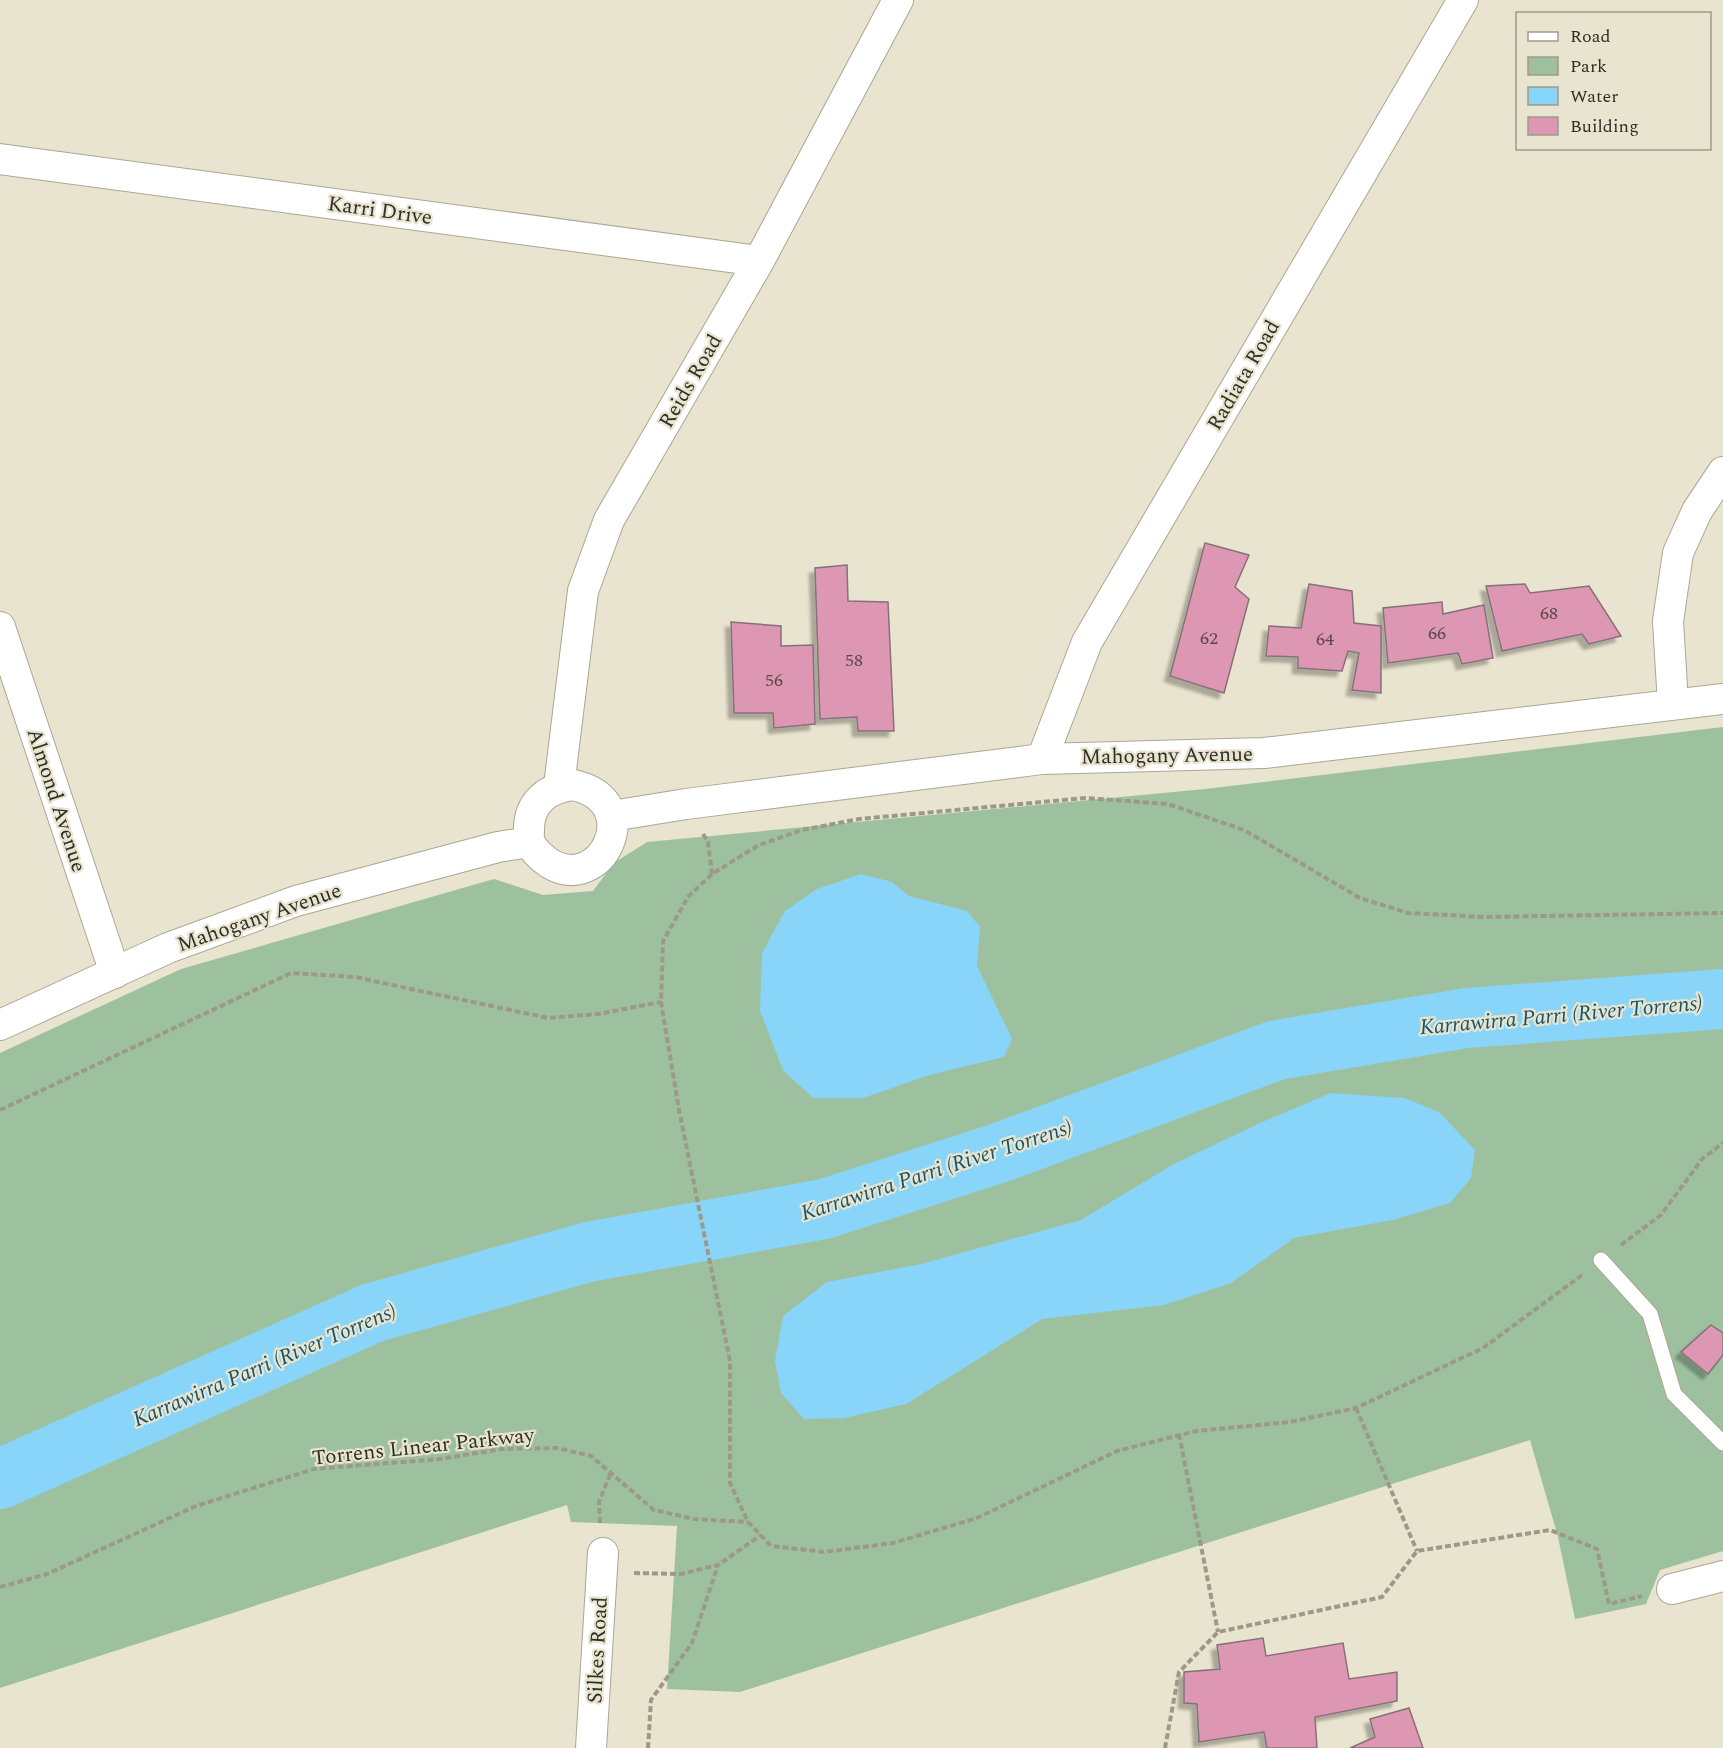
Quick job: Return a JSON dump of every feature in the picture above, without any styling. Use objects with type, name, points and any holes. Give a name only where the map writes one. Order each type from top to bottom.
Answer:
[{"type":"street","name":"Reids Road","points":[[559,786],[583,591],[609,520],[759,261],[898,0]]},
{"type":"street","name":"Radiata Road","points":[[1042,759],[1087,642],[1463,0]]},
{"type":"street","name":"Karri Drive","points":[[0,159],[759,261]]},
{"type":"street","points":[[1673,704],[1668,621],[1678,553],[1697,511],[1723,472]]},
{"type":"street","name":"Almond Avenue","points":[[0,627],[115,973]]},
{"type":"street","name":"Mahogany Avenue","points":[[612,816],[686,804],[1042,759],[1264,753],[1723,699]]},
{"type":"street","points":[[573,785],[597,794],[606,804],[612,816],[613,830],[610,843],[593,863],[580,868],[567,869],[554,865],[542,858],[529,842],[529,822],[532,810],[539,800],[559,786],[573,785]]},
{"type":"street","name":"Mahogany Avenue","points":[[0,1025],[168,948],[296,901],[498,846],[529,842]]},
{"type":"street","name":"Silkes Road","points":[[591,1748],[602,1563]]},
{"type":"street","points":[[1672,1589],[1723,1576]]},
{"type":"lane","points":[[1601,1260],[1650,1314],[1674,1394],[1723,1443]]},
{"type":"path","points":[[1723,913],[1484,917],[1408,913],[1360,898],[1244,830],[1168,804],[1085,798],[859,819],[802,830],[759,845],[712,874],[688,897],[663,941],[661,1002],[679,1110],[730,1361],[730,1483],[748,1522],[771,1546],[825,1552],[893,1543],[976,1518],[1117,1451],[1179,1434],[1290,1422],[1356,1408],[1483,1348],[1661,1215],[1702,1159],[1723,1143]]},
{"type":"path","points":[[686,804],[708,842],[712,874]]},
{"type":"path","points":[[0,1110],[291,973],[355,976],[548,1018],[598,1014],[661,1002]]},
{"type":"path","points":[[1356,1408],[1417,1551]]},
{"type":"path","points":[[1179,1434],[1218,1632]]},
{"type":"path","name":"Torrens Linear Parkway","points":[[0,1587],[47,1574],[196,1506],[314,1469],[440,1459],[502,1449],[557,1448],[591,1456],[654,1510],[694,1519],[748,1522]]},
{"type":"path","points":[[611,1472],[599,1502],[602,1563],[681,1574],[718,1565],[761,1535]]},
{"type":"path","points":[[1165,1748],[1179,1672],[1218,1632],[1382,1597],[1417,1551],[1550,1530],[1597,1550],[1609,1604],[1672,1589]]},
{"type":"path","points":[[648,1748],[651,1700],[692,1643],[718,1565]]},
{"type":"green space","points":[[1723,727],[1723,1551],[1660,1570],[1646,1604],[1575,1619],[1558,1537],[1530,1440],[740,1692],[667,1689],[677,1526],[571,1522],[567,1505],[0,1688],[0,1053],[181,969],[494,879],[543,895],[593,891],[614,863],[647,842],[1205,789]]},
{"type":"water","points":[[861,874],[892,882],[909,896],[967,911],[980,927],[977,966],[1012,1039],[1004,1057],[929,1075],[863,1098],[813,1098],[783,1070],[760,1011],[762,953],[785,911],[817,889]]},
{"type":"water","points":[[1331,1093],[1404,1098],[1439,1112],[1475,1150],[1471,1178],[1450,1203],[1393,1220],[1294,1238],[1231,1283],[1164,1305],[1042,1319],[906,1404],[844,1418],[804,1419],[781,1393],[775,1361],[783,1316],[827,1282],[921,1264],[1081,1220],[1172,1165],[1260,1123]]},
{"type":"building","points":[[1205,543],[1249,555],[1235,587],[1249,599],[1224,693],[1170,676]]},
{"type":"building","points":[[847,565],[848,601],[888,602],[894,731],[858,731],[857,717],[820,719],[815,568]]},
{"type":"building","points":[[1309,584],[1352,591],[1354,623],[1381,626],[1381,693],[1352,690],[1359,653],[1348,651],[1342,671],[1298,668],[1298,657],[1266,656],[1269,626],[1301,628]]},
{"type":"building","points":[[1525,584],[1530,593],[1589,586],[1621,636],[1589,644],[1582,634],[1502,651],[1486,586]]},
{"type":"building","points":[[1442,602],[1443,614],[1484,605],[1493,658],[1462,664],[1458,653],[1388,663],[1383,608]]},
{"type":"building","points":[[731,622],[781,626],[781,646],[813,645],[815,724],[774,728],[773,713],[734,713]]},
{"type":"building","points":[[1711,1325],[1723,1333],[1723,1355],[1708,1374],[1681,1352]]},
{"type":"building","points":[[1263,1638],[1266,1656],[1343,1643],[1349,1679],[1397,1672],[1397,1701],[1315,1717],[1317,1748],[1267,1748],[1264,1732],[1199,1742],[1197,1704],[1184,1703],[1184,1672],[1220,1669],[1217,1645]]},
{"type":"building","points":[[1409,1708],[1423,1748],[1350,1748],[1375,1737],[1370,1719]]},
{"type":"waterway","name":"Karrawirra Parri (River Torrens)","points":[[0,1479],[372,1313],[588,1252],[824,1209],[1002,1152],[1277,1050],[1467,1018],[1723,999]]}]
